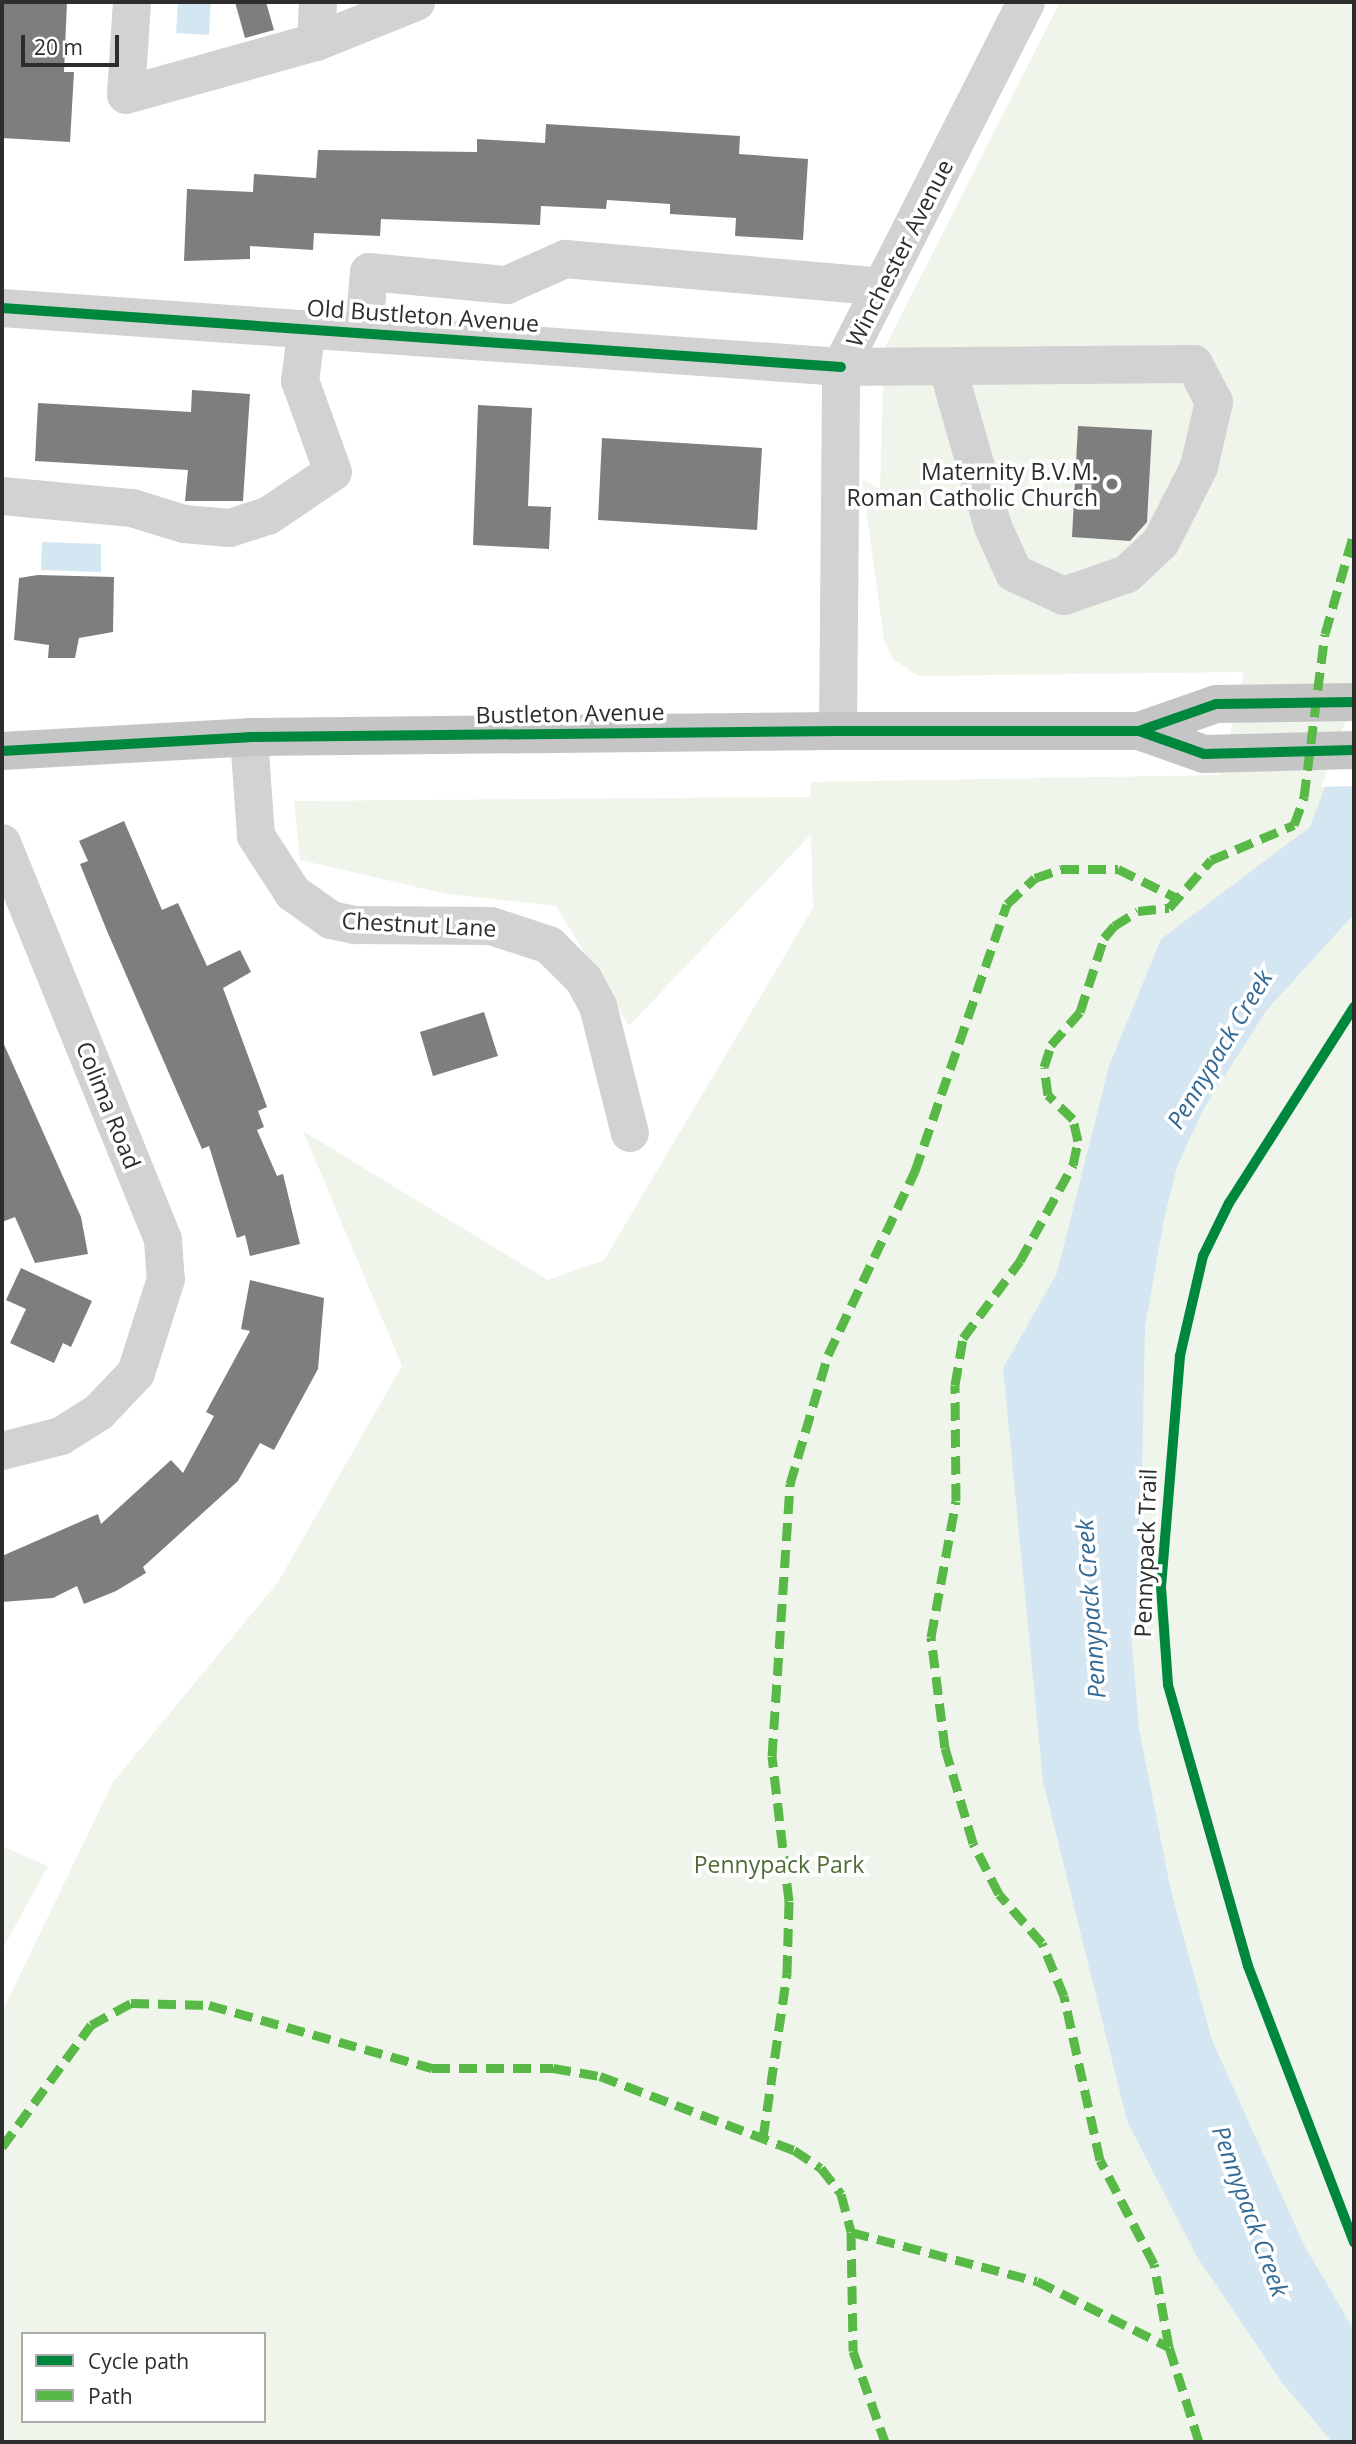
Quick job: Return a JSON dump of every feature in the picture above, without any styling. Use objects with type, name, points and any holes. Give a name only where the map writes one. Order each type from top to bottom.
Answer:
[{"type":"main road","name":"Bustleton Avenue","points":[[1139,732],[1216,704],[1354,702]]},
{"type":"main road","name":"Bustleton Avenue","points":[[2,751],[249,737],[838,731],[1139,732],[1203,754],[1354,750]]},
{"type":"street","points":[[132,2],[126,95],[316,42],[416,2]]},
{"type":"street","points":[[316,42],[318,2]]},
{"type":"street","name":"Winchester Avenue","points":[[838,731],[841,367],[1026,2]]},
{"type":"street","points":[[364,332],[369,272],[507,285],[565,259],[882,288]]},
{"type":"street","name":"Old Bustleton Avenue","points":[[2,308],[841,367],[947,366],[1194,364],[1214,402],[1199,467],[1161,542],[1127,574],[1064,597],[1014,573],[993,527],[947,366]]},
{"type":"street","points":[[2,496],[132,508],[218,527],[268,516],[333,472],[300,381],[307,328]]},
{"type":"street","name":"Chestnut Lane","points":[[249,737],[257,835],[293,894],[331,920],[355,926],[491,926],[549,945],[584,980],[598,1006],[631,1133]]},
{"type":"street","name":"Colima Road","points":[[2,843],[163,1240],[166,1279],[135,1373],[99,1412],[61,1436],[2,1451]]},
{"type":"green space","name":"Pennypack Park","points":[[1060,2],[1354,2],[1354,2442],[2,2442],[2,2012],[113,1782],[278,1582],[402,1366],[303,1131],[548,1280],[604,1260],[813,908],[811,834],[629,1026],[556,906],[447,894],[300,860],[294,801],[810,797],[811,782],[1221,775],[1244,672],[918,676],[893,659],[884,640],[862,479],[880,489],[884,349]]},
{"type":"green space","points":[[2,1846],[48,1866],[2,1950]]},
{"type":"water","points":[[178,2],[211,2],[209,35],[176,33]]},
{"type":"water","points":[[42,542],[101,544],[101,572],[41,570]]},
{"type":"water","name":"Pennypack Creek","points":[[1354,708],[1354,914],[1266,1011],[1203,1110],[1177,1167],[1164,1219],[1145,1327],[1140,1579],[1132,1645],[1139,1729],[1171,1891],[1212,2040],[1304,2245],[1354,2330],[1354,2442],[1332,2442],[1283,2384],[1197,2257],[1127,2121],[1043,1781],[1003,1368],[1057,1273],[1109,1066],[1161,939],[1310,827]]},
{"type":"pier","points":[[1354,705],[1354,786],[1321,787],[1351,707]]},
{"type":"building","points":[[2,2],[67,2],[64,72],[74,72],[70,142],[2,138]]},
{"type":"building","points":[[235,2],[266,2],[274,30],[245,38]]},
{"type":"building","points":[[546,124],[740,136],[739,154],[808,159],[803,240],[735,236],[736,218],[670,214],[670,204],[607,200],[606,209],[541,206],[540,225],[381,219],[380,236],[314,233],[313,250],[250,246],[250,259],[184,261],[187,189],[253,192],[254,174],[316,178],[318,150],[477,152],[477,139],[545,143]]},
{"type":"building","points":[[192,390],[250,394],[243,501],[185,501],[188,470],[35,461],[38,403],[191,412]]},
{"type":"building","points":[[478,405],[532,408],[528,506],[551,507],[549,549],[473,545]]},
{"type":"building","name":"Maternity B.V.M. Roman Catholic Church","points":[[1078,426],[1152,430],[1147,522],[1130,541],[1072,537]]},
{"type":"building","points":[[602,438],[762,448],[757,530],[598,520]]},
{"type":"building","points":[[38,575],[114,577],[113,632],[79,638],[75,658],[48,658],[49,645],[14,640],[19,578]]},
{"type":"building","points":[[124,821],[162,910],[178,903],[207,966],[240,950],[251,972],[223,988],[267,1107],[258,1111],[264,1127],[257,1130],[277,1176],[283,1174],[300,1244],[250,1256],[245,1235],[237,1238],[209,1146],[202,1149],[107,931],[80,864],[88,861],[79,841]]},
{"type":"building","points":[[484,1012],[498,1056],[433,1076],[420,1032]]},
{"type":"building","points":[[2,1040],[81,1217],[88,1254],[35,1263],[15,1217],[2,1222]]},
{"type":"building","points":[[21,1268],[92,1301],[71,1347],[63,1343],[54,1363],[10,1343],[26,1309],[6,1300]]},
{"type":"building","points":[[250,1280],[324,1298],[318,1369],[274,1450],[260,1443],[238,1481],[143,1567],[146,1573],[116,1591],[84,1604],[77,1586],[53,1598],[2,1602],[2,1556],[98,1514],[101,1524],[171,1460],[183,1473],[214,1416],[206,1412],[250,1331],[241,1329]]},
{"type":"marked path","points":[[1199,2442],[1169,2347],[1154,2264],[1100,2160],[1064,1996],[1042,1943],[999,1894],[973,1843],[945,1748],[931,1637],[956,1501],[955,1385],[963,1338],[1020,1261],[1073,1165],[1078,1141],[1073,1119],[1048,1095],[1044,1067],[1051,1045],[1080,1012],[1104,938],[1114,926],[1138,911],[1169,908],[1211,860],[1294,825],[1304,797],[1325,634],[1354,533]]},
{"type":"marked path","points":[[763,2138],[787,1973],[789,1901],[772,1756],[790,1484],[828,1355],[915,1171],[1007,904],[1035,878],[1061,869],[1118,869],[1179,899]]},
{"type":"marked path","points":[[2,2147],[91,2025],[131,2003],[209,2005],[432,2068],[553,2068],[600,2076],[794,2150],[821,2168],[841,2194],[851,2232],[853,2351],[885,2442]]},
{"type":"marked path","points":[[851,2232],[1037,2281],[1169,2347]]},
{"type":"cycle path","points":[[2,308],[841,367]]},
{"type":"cycle path","points":[[1139,731],[1216,704],[1354,702]]},
{"type":"cycle path","points":[[2,751],[249,737],[838,731],[1139,731],[1204,754],[1354,750]]},
{"type":"cycle path","name":"Pennypack Trail","points":[[1354,1007],[1229,1203],[1203,1256],[1180,1356],[1161,1587],[1168,1685],[1248,1966],[1354,2242]]},
{"type":"place","name":"Maternity B.V.M. Roman Catholic Church","points":[[1112,484]]}]
